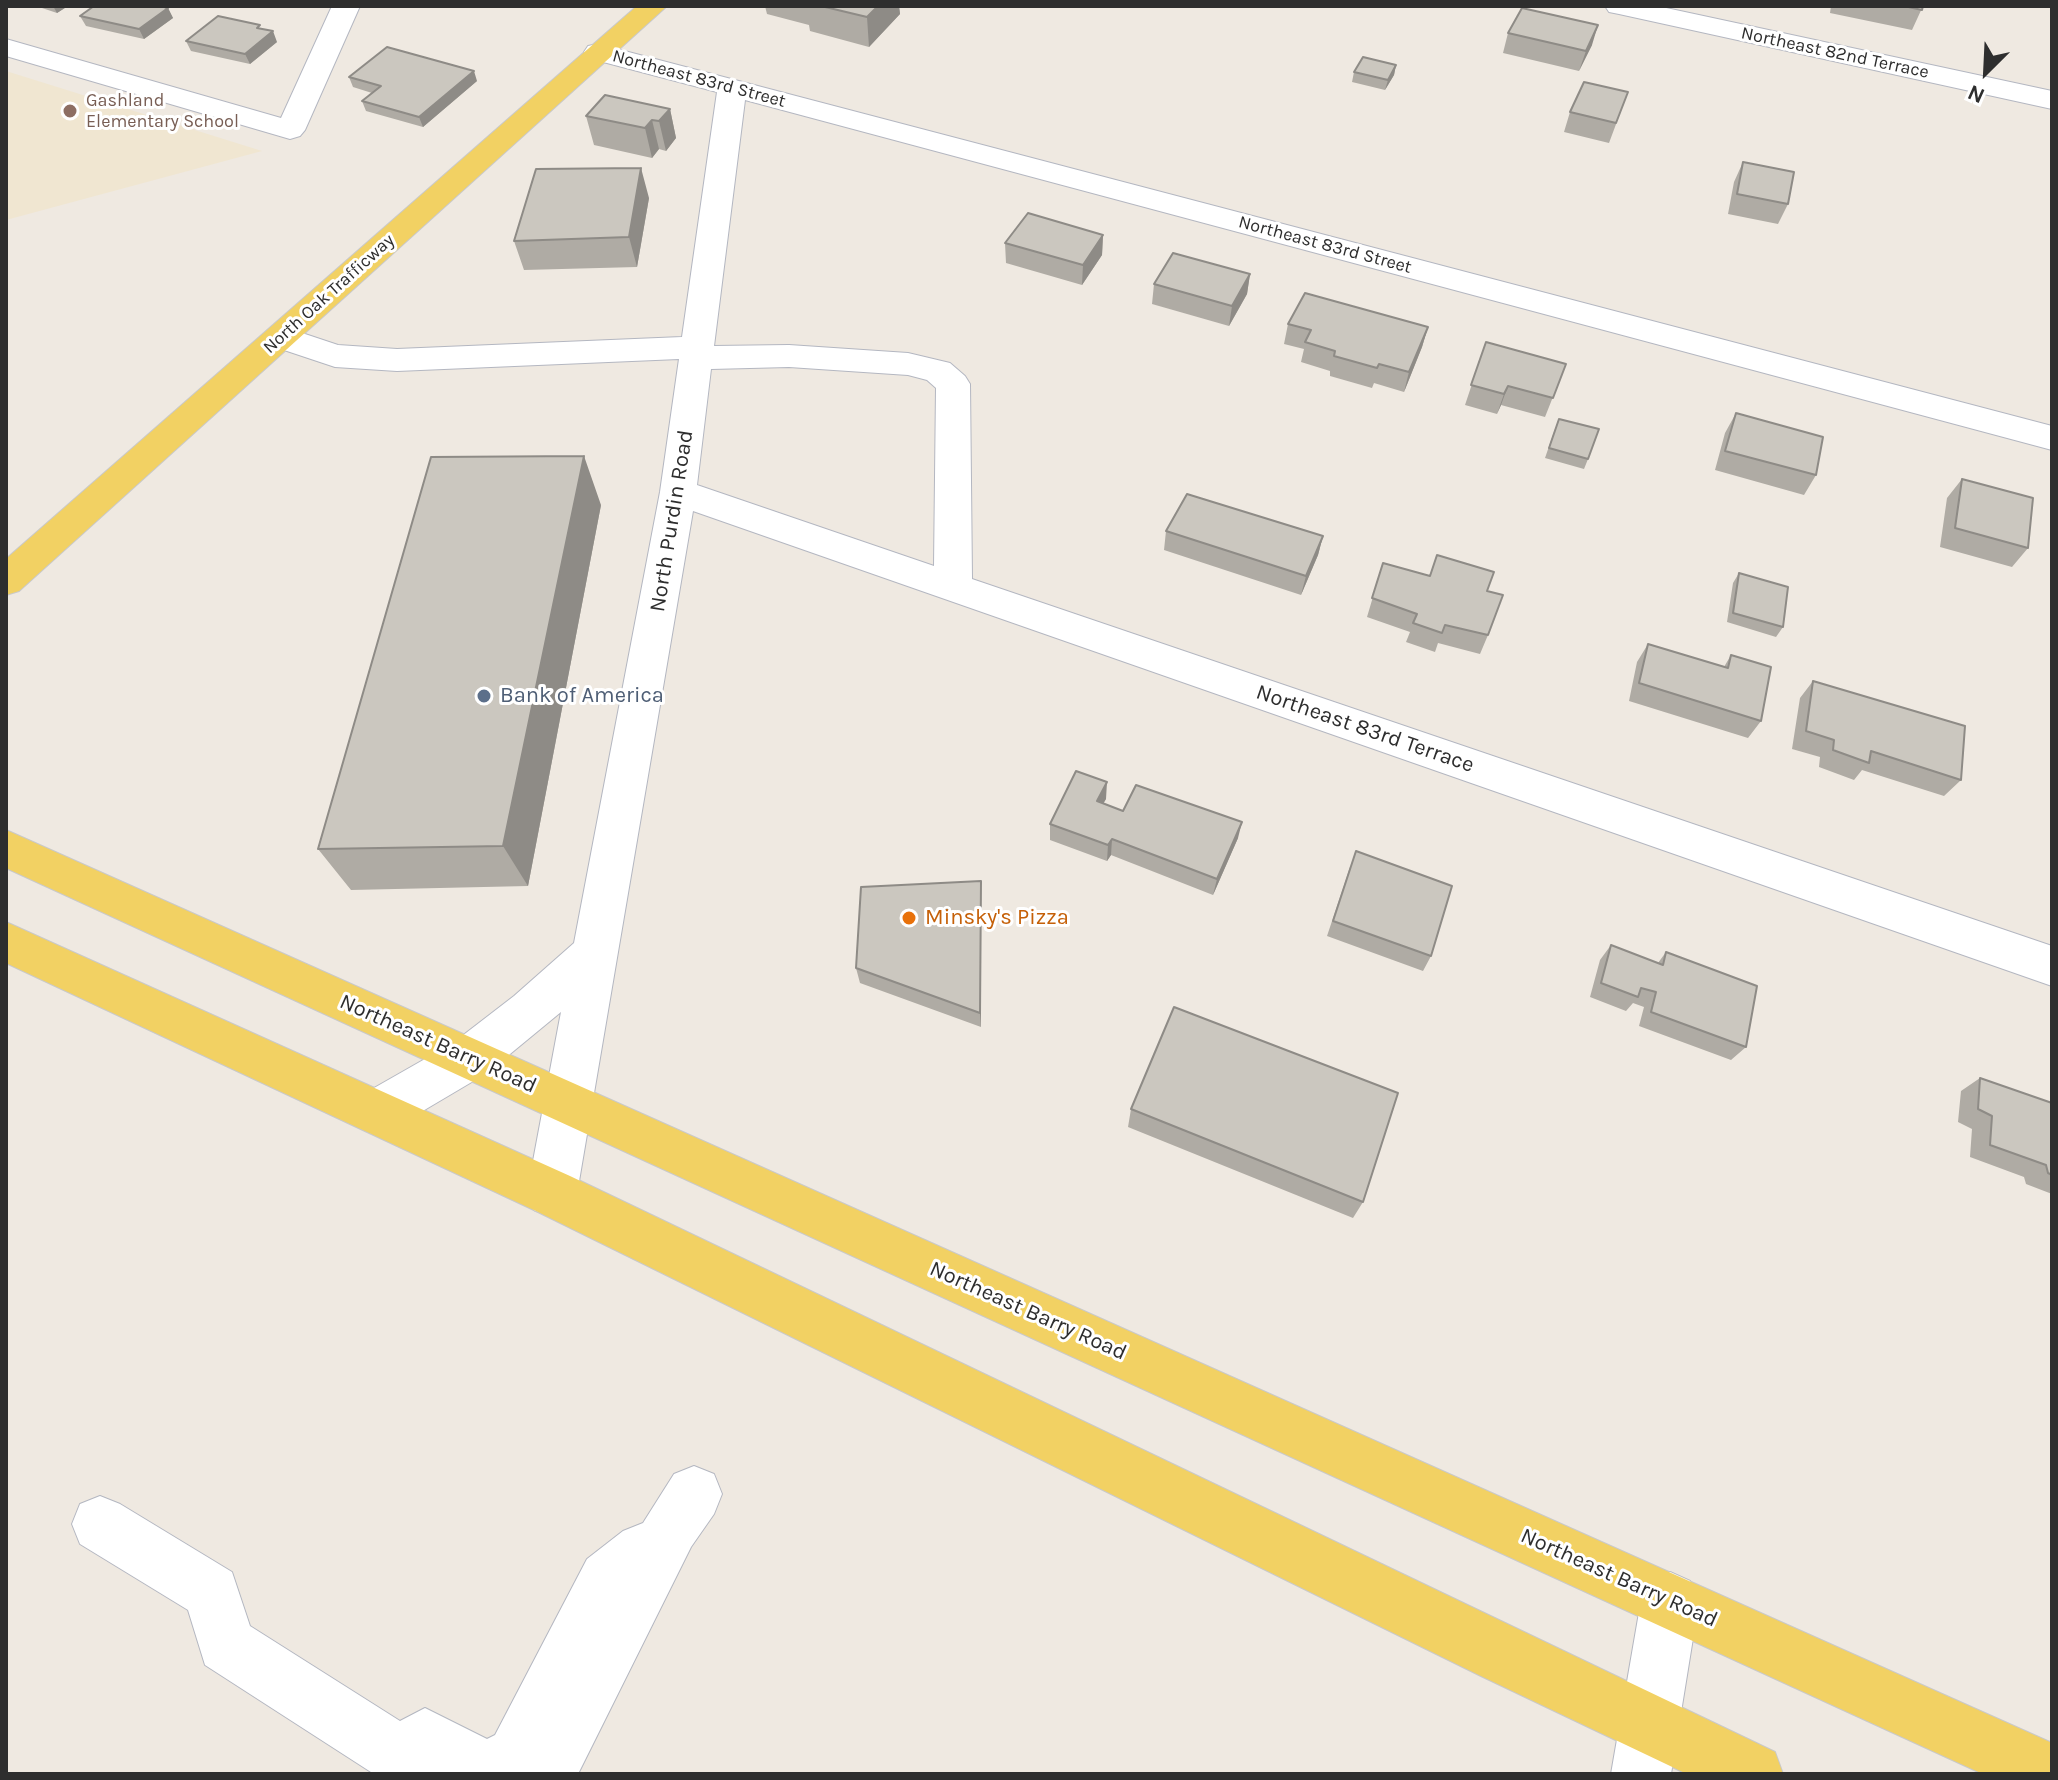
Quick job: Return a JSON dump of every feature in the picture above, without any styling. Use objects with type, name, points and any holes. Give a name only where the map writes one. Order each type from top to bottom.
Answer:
[{"type":"main road","name":"North Oak Trafficway","points":[[6,581],[653,6]]},
{"type":"main road","name":"Northeast Barry Road","points":[[6,848],[2051,1774]]},
{"type":"main road","points":[[6,942],[552,1193],[1646,1750],[1753,1774]]},
{"type":"street","points":[[6,47],[290,130],[346,6]]},
{"type":"street","name":"Northeast 82nd Terrace","points":[[1619,6],[2052,100]]},
{"type":"street","name":"Northeast 83rd Street","points":[[598,52],[2052,438]]},
{"type":"street","name":"North Purdin Road","points":[[552,1193],[678,492],[732,87]]},
{"type":"street","points":[[281,337],[335,356],[397,360],[697,353],[908,364],[938,371],[953,384],[953,587]]},
{"type":"street","name":"Northeast 83rd Terrace","points":[[678,492],[2052,966]]},
{"type":"street","points":[[377,1112],[470,1058],[530,1011],[595,953]]},
{"type":"street","points":[[546,1774],[660,1548],[694,1494]]},
{"type":"street","points":[[100,1524],[212,1592],[226,1644],[418,1767],[425,1738],[489,1773],[516,1756],[607,1579],[643,1551],[660,1548]]},
{"type":"street","points":[[1646,1750],[1670,1601]]},
{"type":"shaded area","name":"Gashland Elementary School","points":[[6,71],[262,151],[6,220]]},
{"type":"building","points":[[94,6],[168,8],[139,29],[80,16]]},
{"type":"building","points":[[821,6],[878,6],[867,17]]},
{"type":"building","points":[[1522,8],[1598,25],[1586,51],[1508,33]]},
{"type":"building","points":[[218,16],[273,31],[245,54],[186,41]]},
{"type":"building","points":[[387,47],[474,71],[419,117],[362,101],[381,86],[349,77]]},
{"type":"building","points":[[1363,57],[1396,65],[1388,80],[1354,72]]},
{"type":"building","points":[[1584,82],[1628,92],[1616,123],[1570,112]]},
{"type":"building","points":[[605,95],[670,109],[659,121],[652,120],[645,128],[586,116]]},
{"type":"building","points":[[1743,162],[1794,172],[1788,204],[1737,194]]},
{"type":"building","points":[[641,168],[629,237],[514,241],[536,169]]},
{"type":"building","points":[[1028,213],[1103,235],[1083,265],[1005,243]]},
{"type":"building","points":[[1173,253],[1250,274],[1232,306],[1154,284]]},
{"type":"building","points":[[1305,293],[1428,327],[1409,372],[1379,364],[1377,368],[1334,356],[1335,351],[1305,342],[1311,330],[1288,324]]},
{"type":"building","points":[[1486,342],[1566,364],[1553,398],[1508,386],[1504,394],[1471,385]]},
{"type":"building","points":[[1736,413],[1823,437],[1816,475],[1725,451]]},
{"type":"building","points":[[1559,419],[1599,429],[1588,459],[1549,448]]},
{"type":"building","name":"Bank of America","points":[[584,456],[503,846],[318,849],[431,457]]},
{"type":"building","points":[[1962,479],[2033,498],[2028,548],[1955,528]]},
{"type":"building","points":[[1187,494],[1323,536],[1306,576],[1166,531]]},
{"type":"building","points":[[1437,555],[1494,572],[1487,591],[1503,595],[1488,635],[1445,625],[1442,633],[1413,623],[1417,614],[1372,598],[1383,563],[1430,576]]},
{"type":"building","points":[[1739,573],[1788,587],[1783,627],[1733,613]]},
{"type":"building","points":[[1648,644],[1728,668],[1731,655],[1771,667],[1761,721],[1639,683]]},
{"type":"building","points":[[1813,681],[1965,726],[1961,780],[1871,751],[1869,763],[1833,750],[1834,740],[1806,731]]},
{"type":"building","points":[[1076,771],[1107,782],[1097,801],[1123,811],[1136,785],[1242,822],[1217,879],[1112,839],[1108,845],[1050,824]]},
{"type":"building","points":[[1356,851],[1452,886],[1431,956],[1333,921]]},
{"type":"building","points":[[981,881],[980,1013],[856,968],[861,887]]},
{"type":"building","points":[[1611,945],[1663,965],[1666,952],[1757,986],[1746,1047],[1651,1012],[1656,992],[1641,988],[1638,997],[1601,983]]},
{"type":"building","points":[[1174,1007],[1398,1093],[1363,1202],[1131,1109]]},
{"type":"building","points":[[1980,1078],[2052,1103],[2052,1175],[2048,1173],[2046,1165],[1990,1145],[1992,1116],[1978,1109]]},
{"type":"place","name":"Gashland Elementary School","points":[[70,111]]},
{"type":"place","name":"Bank of America","points":[[484,696]]},
{"type":"place","name":"Minsky's Pizza","points":[[909,918]]}]
